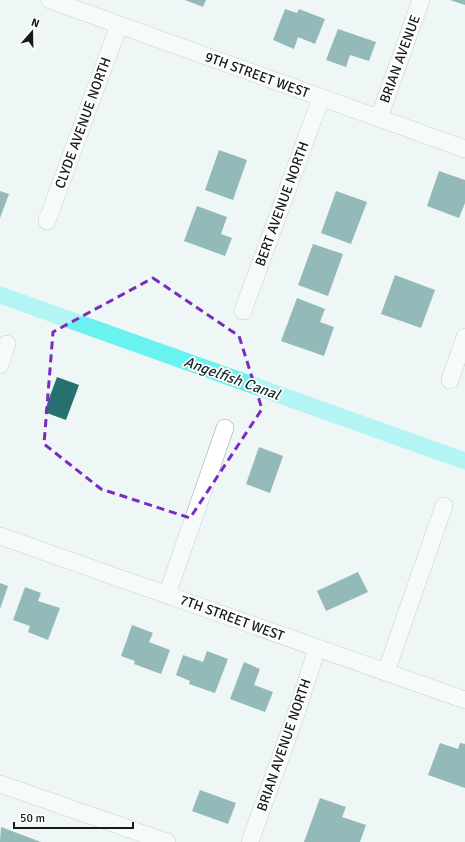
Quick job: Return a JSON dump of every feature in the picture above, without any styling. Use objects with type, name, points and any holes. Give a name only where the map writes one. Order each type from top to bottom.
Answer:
[{"type":"street","name":"9TH STREET WEST","points":[[50,0],[465,150]]},
{"type":"street","name":"BRIAN AVENUE","points":[[379,118],[421,0]]},
{"type":"street","name":"CLYDE AVENUE NORTH","points":[[47,221],[119,25]]},
{"type":"street","name":"BERT AVENUE NORTH","points":[[243,311],[321,98]]},
{"type":"street","points":[[450,380],[465,337]]},
{"type":"street","points":[[0,364],[7,344]]},
{"type":"street","points":[[167,595],[225,428]]},
{"type":"street","points":[[386,672],[444,506]]},
{"type":"street","name":"7TH STREET WEST","points":[[0,536],[465,700]]},
{"type":"street","name":"BRIAN AVENUE NORTH","points":[[250,842],[295,717],[317,649]]},
{"type":"street","points":[[0,784],[166,842]]},
{"type":"highlighted area","points":[[153,278],[239,336],[262,409],[190,518],[101,489],[44,444],[53,332]]},
{"type":"building","points":[[185,0],[206,0],[203,7]]},
{"type":"building","points":[[450,0],[465,0],[465,5]]},
{"type":"building","points":[[285,9],[297,13],[299,9],[325,19],[315,44],[298,37],[294,49],[273,40]]},
{"type":"building","points":[[338,29],[376,42],[369,61],[350,55],[346,67],[326,60]]},
{"type":"building","points":[[219,150],[247,160],[233,200],[205,190]]},
{"type":"building","points":[[439,171],[465,180],[465,203],[459,218],[427,206]]},
{"type":"building","points":[[0,191],[9,194],[0,218]]},
{"type":"building","points":[[336,191],[367,202],[351,244],[321,233]]},
{"type":"building","points":[[197,206],[227,217],[221,234],[232,238],[225,256],[184,241]]},
{"type":"building","points":[[313,244],[343,254],[328,296],[298,285]]},
{"type":"building","points":[[395,275],[435,290],[421,328],[381,314]]},
{"type":"building","points":[[297,298],[325,309],[320,322],[334,327],[324,356],[281,341]]},
{"type":"building","points":[[57,377],[79,385],[66,420],[44,412]]},
{"type":"building","points":[[259,447],[283,456],[270,493],[246,484]]},
{"type":"building","points":[[358,572],[368,592],[326,611],[317,591]]},
{"type":"building","points":[[0,583],[8,586],[0,609]]},
{"type":"building","points":[[25,587],[41,593],[38,601],[60,608],[48,640],[28,632],[30,626],[13,620]]},
{"type":"building","points":[[132,625],[153,633],[149,642],[170,650],[161,674],[134,664],[135,661],[121,656]]},
{"type":"building","points":[[207,651],[228,659],[215,693],[189,684],[190,681],[176,675],[183,655],[203,662]]},
{"type":"building","points":[[244,662],[260,669],[254,685],[273,692],[265,712],[230,699]]},
{"type":"building","points":[[440,743],[458,749],[460,743],[465,744],[465,788],[428,775]]},
{"type":"building","points":[[200,790],[236,803],[228,824],[192,811]]},
{"type":"building","points":[[320,798],[346,807],[342,817],[366,825],[360,842],[304,842]]},
{"type":"building","points":[[1,827],[41,842],[0,842]]},
{"type":"waterway","name":"Angelfish Canal","points":[[0,295],[465,461]]}]
